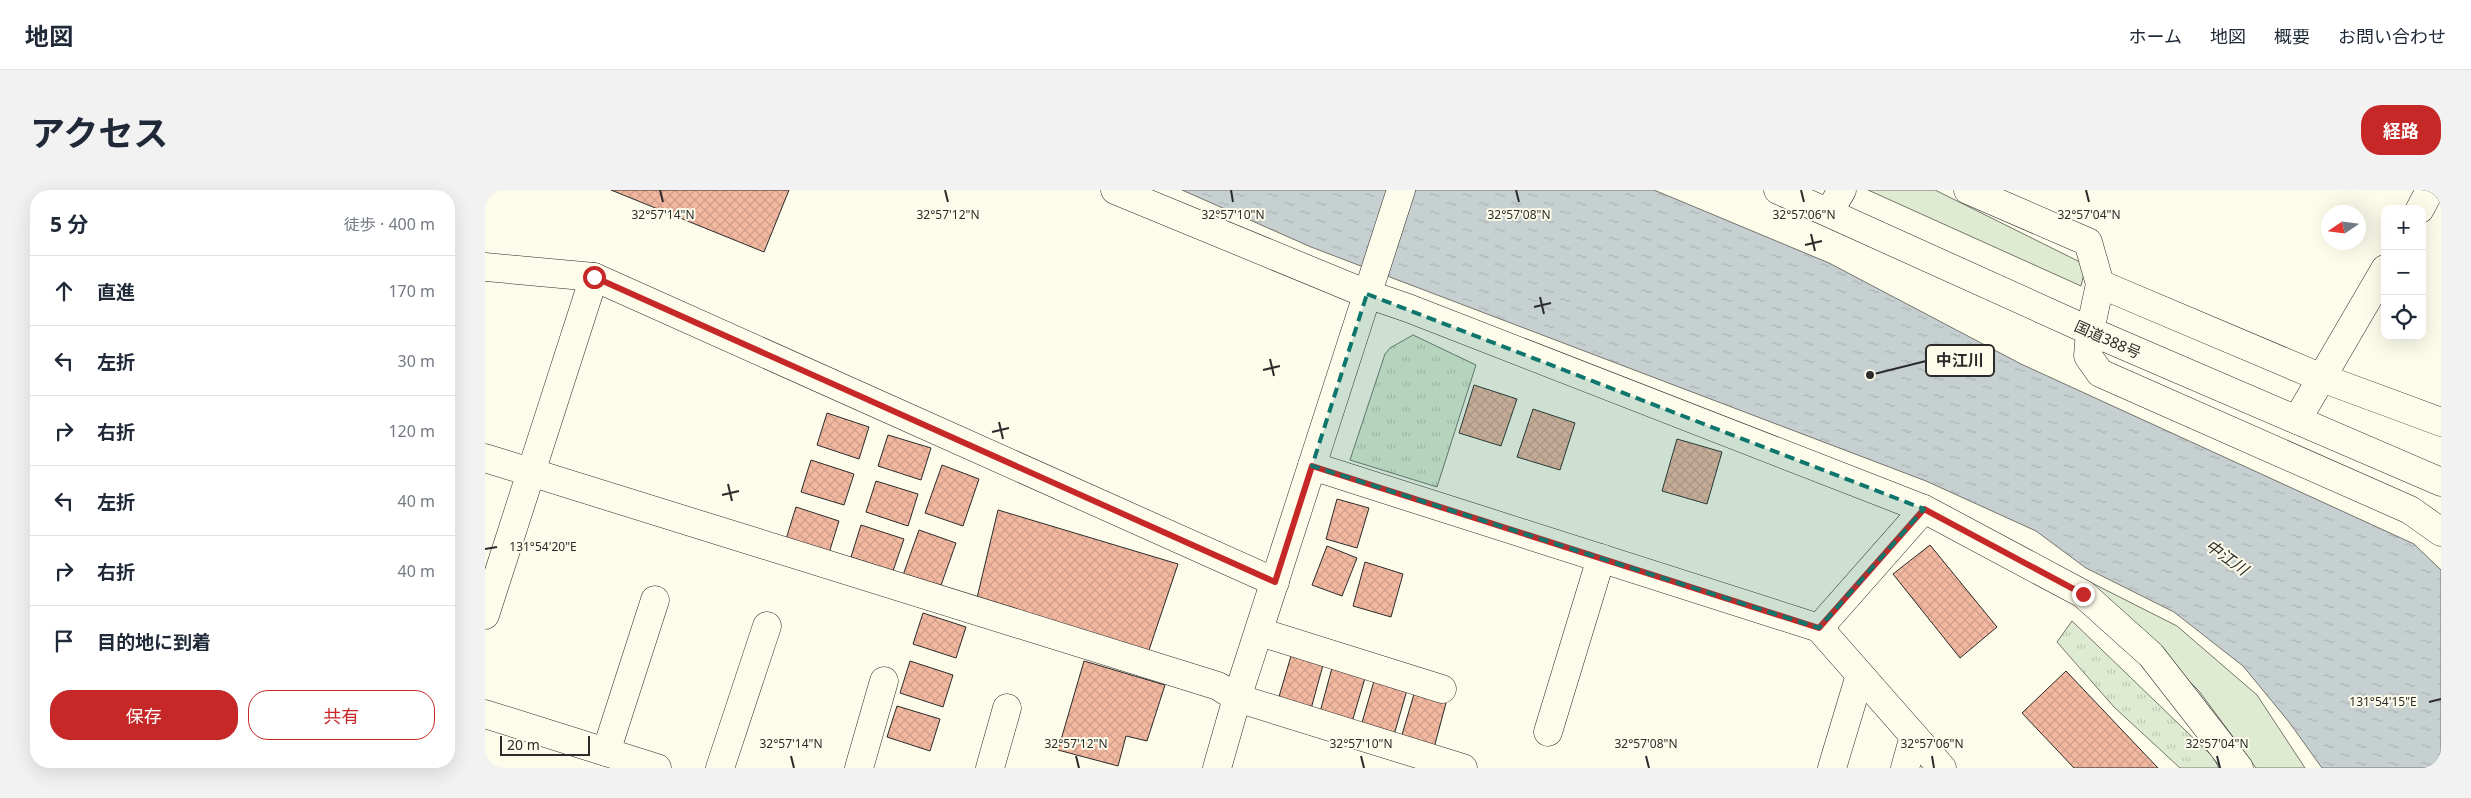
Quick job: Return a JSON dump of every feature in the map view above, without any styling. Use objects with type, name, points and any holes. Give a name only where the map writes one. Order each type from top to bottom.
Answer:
[{"type":"main road","points":[[1115,190],[1370,285],[1408,308],[1924,509],[2083,594],[2151,655],[2239,768]]},
{"type":"main road","points":[[1217,768],[1237,698],[1260,632],[1401,190]]},
{"type":"main road","name":"国道388号","points":[[1778,190],[1835,201],[2090,331],[2441,482]]},
{"type":"main road","points":[[1968,190],[2088,242],[2100,284],[2090,331],[2088,356],[2100,373],[2410,510],[2441,532]]},
{"type":"main road","points":[[2421,205],[2430,190]]},
{"type":"main road","points":[[485,268],[594,277],[1275,582]]},
{"type":"main road","points":[[2297,420],[2381,276]]},
{"type":"main road","points":[[485,615],[594,277]]},
{"type":"main road","points":[[2100,284],[2321,378],[2441,422]]},
{"type":"main road","points":[[485,458],[1218,686],[1237,698],[1396,758],[1463,768]]},
{"type":"main road","points":[[1312,466],[1819,628],[1942,768]]},
{"type":"main road","points":[[1819,628],[1924,509]]},
{"type":"main road","points":[[1547,732],[1601,558]]},
{"type":"main road","points":[[606,752],[655,600]]},
{"type":"main road","points":[[720,768],[767,626]]},
{"type":"main road","points":[[1260,632],[1442,689]]},
{"type":"main road","points":[[1832,768],[1860,675]]},
{"type":"main road","points":[[859,768],[883,681]]},
{"type":"main road","points":[[990,768],[1007,708]]},
{"type":"main road","points":[[485,714],[657,768]]},
{"type":"main road","points":[[1905,768],[1914,736]]},
{"type":"highlighted area","points":[[1367,294],[1924,509],[1819,628],[1312,466]]},
{"type":"green space","points":[[1868,190],[1935,190],[2086,265],[2081,286]]},
{"type":"green space","points":[[1413,335],[1476,365],[1437,487],[1350,460],[1385,354],[1390,348]]},
{"type":"green space","points":[[2086,580],[2177,626],[2257,695],[2305,768],[2256,768],[2199,691]]},
{"type":"green space","points":[[2072,621],[2213,757],[2219,768],[2180,768],[2114,707],[2057,642]]},
{"type":"water","points":[[1182,190],[1654,190],[1829,263],[2021,364],[2414,544],[2441,570],[2441,768],[2322,768],[2289,722],[2243,666],[2174,612],[2086,568],[2036,531],[1926,481],[1311,247]]},
{"type":"building","points":[[611,190],[789,190],[764,252]]},
{"type":"building","points":[[1474,385],[1517,399],[1501,446],[1459,433]]},
{"type":"building","points":[[1533,409],[1575,423],[1560,470],[1517,457]]},
{"type":"building","points":[[827,413],[869,427],[859,459],[817,445]]},
{"type":"building","points":[[888,435],[931,448],[921,480],[878,466]]},
{"type":"building","points":[[1677,439],[1722,452],[1707,504],[1662,491]]},
{"type":"building","points":[[811,460],[854,474],[844,505],[801,492]]},
{"type":"building","points":[[942,465],[979,479],[963,526],[925,513]]},
{"type":"building","points":[[876,481],[918,494],[908,526],[866,512]]},
{"type":"building","points":[[1337,499],[1369,508],[1357,548],[1326,539]]},
{"type":"building","points":[[796,507],[839,521],[829,553],[786,539]]},
{"type":"building","points":[[998,510],[1178,564],[1148,653],[976,602]]},
{"type":"building","points":[[861,525],[904,539],[893,571],[851,557]]},
{"type":"building","points":[[919,530],[956,543],[939,591],[902,578]]},
{"type":"building","points":[[1930,545],[1997,627],[1960,658],[1893,574]]},
{"type":"building","points":[[1327,546],[1357,558],[1342,596],[1312,585]]},
{"type":"building","points":[[1365,562],[1403,574],[1391,617],[1353,606]]},
{"type":"building","points":[[923,613],[966,627],[956,658],[913,644]]},
{"type":"building","points":[[1291,656],[1323,665],[1311,709],[1278,700]]},
{"type":"building","points":[[910,661],[953,675],[943,707],[900,693]]},
{"type":"building","points":[[1084,661],[1165,685],[1147,741],[1126,736],[1118,766],[1058,750]]},
{"type":"building","points":[[1332,668],[1365,678],[1352,722],[1320,712]]},
{"type":"building","points":[[2066,671],[2158,768],[2074,768],[2022,713]]},
{"type":"building","points":[[1374,681],[1407,690],[1394,735],[1361,726]]},
{"type":"building","points":[[1414,694],[1446,703],[1434,748],[1401,738]]},
{"type":"building","points":[[897,706],[940,719],[930,751],[887,737]]},
{"type":"place","name":"中江川","points":[[1870,375]]},
{"type":"route","points":[[594,277],[1275,582],[1312,466],[1819,628],[1924,509],[2083,594]]}]
